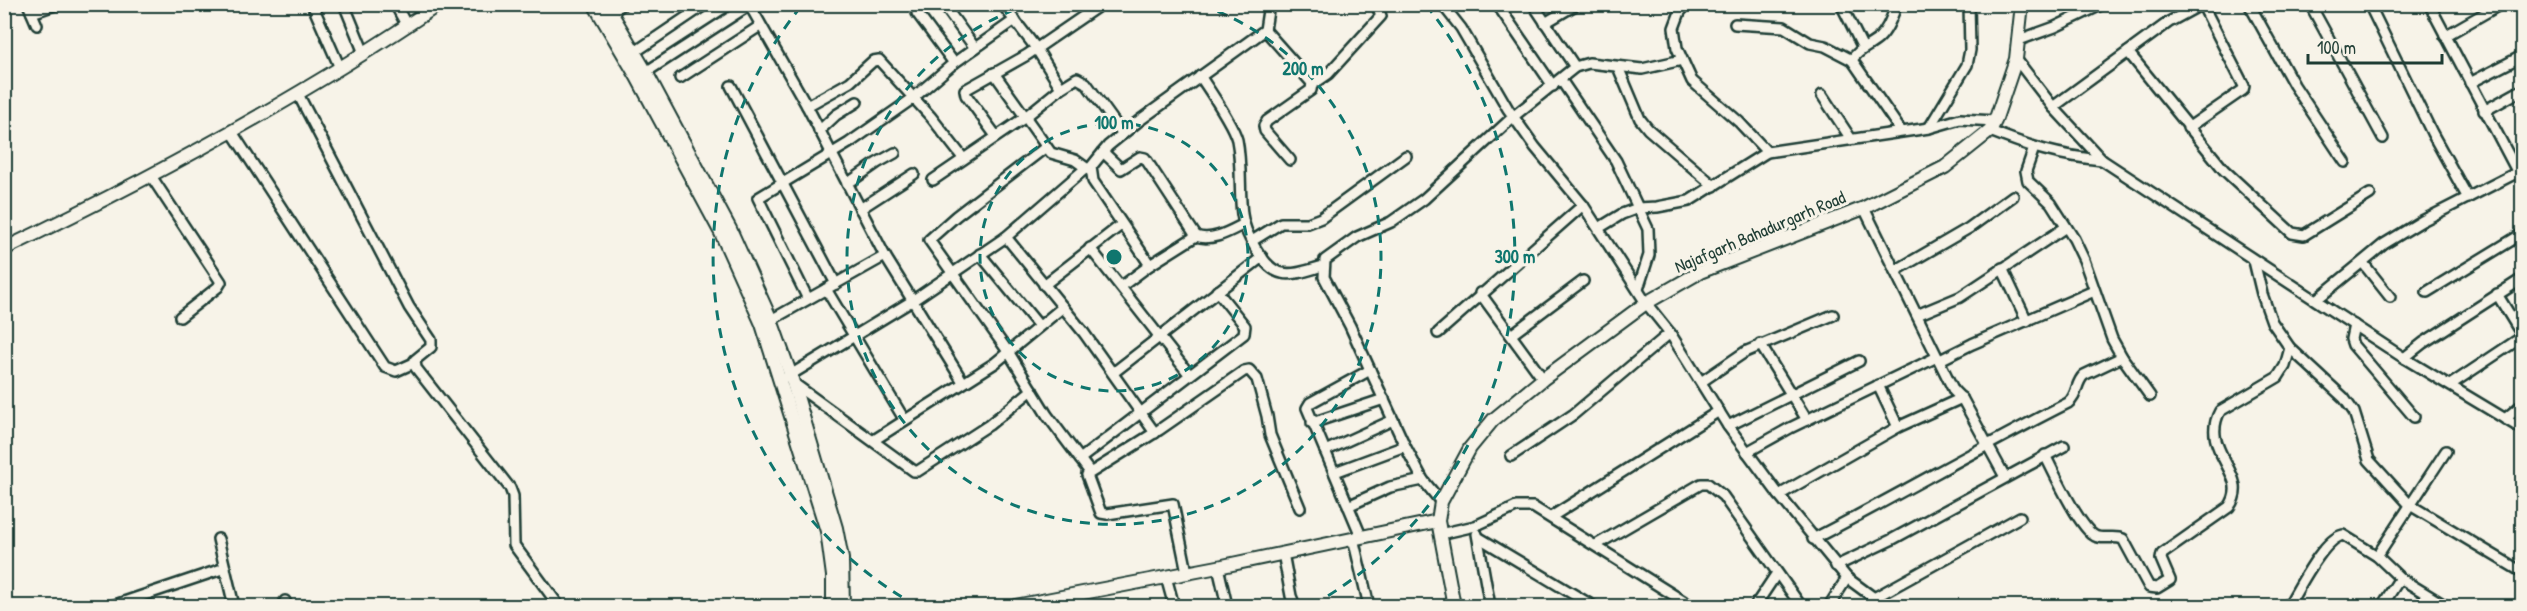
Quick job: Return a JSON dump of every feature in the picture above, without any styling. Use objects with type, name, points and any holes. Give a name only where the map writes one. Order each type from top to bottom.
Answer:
[{"type":"street","points":[[38,26],[30,9],[58,4]]},
{"type":"street","points":[[312,4],[340,68]]},
{"type":"street","points":[[344,4],[364,53]]},
{"type":"street","points":[[395,4],[407,26]]},
{"type":"street","points":[[4,249],[151,176],[232,132],[340,68],[438,4]]},
{"type":"street","points":[[594,4],[638,77],[721,233],[788,380],[838,536],[843,575],[843,606]]},
{"type":"street","points":[[623,4],[608,9],[635,52],[730,229],[771,320],[827,531],[833,576],[833,606]]},
{"type":"street","points":[[635,52],[706,4]]},
{"type":"street","points":[[943,4],[975,48]]},
{"type":"street","points":[[808,299],[757,201],[759,197],[782,185],[912,99],[975,48],[1017,4]]},
{"type":"street","points":[[788,380],[912,301],[1006,237],[1088,169],[1123,134],[1265,30],[1269,4]]},
{"type":"street","points":[[1290,160],[1265,131],[1264,126],[1267,121],[1311,90],[1312,85],[1328,74],[1378,20],[1381,13],[1376,4]]},
{"type":"street","points":[[1442,4],[1461,28],[1493,86],[1535,147],[1599,228],[1646,303],[1670,333],[1728,426],[1747,452],[1836,566],[1847,578],[1885,606]]},
{"type":"street","points":[[1497,4],[1616,161],[1648,229],[1650,246],[1638,290]]},
{"type":"street","points":[[1533,4],[1575,67]]},
{"type":"street","points":[[1545,23],[1577,4]]},
{"type":"street","points":[[1687,4],[1680,12],[1674,28],[1677,48],[1692,81],[1726,110],[1767,152]]},
{"type":"street","points":[[1841,4],[1863,48]]},
{"type":"street","points":[[1852,60],[1863,48],[1878,39],[1897,4]]},
{"type":"street","points":[[1929,128],[1967,65],[1970,50],[1969,4]]},
{"type":"street","points":[[2019,40],[2055,27],[2103,4]]},
{"type":"street","points":[[2053,107],[2169,22],[2202,4],[2244,86],[2239,93],[2188,128]]},
{"type":"street","points":[[2249,4],[2294,86],[2345,162]]},
{"type":"street","points":[[2310,4],[2383,138]]},
{"type":"street","points":[[2369,4],[2413,97],[2468,198]]},
{"type":"street","points":[[2316,300],[2384,244],[2520,172],[2484,111],[2429,4]]},
{"type":"street","points":[[2445,36],[2501,4]]},
{"type":"street","points":[[646,72],[750,5],[759,26],[807,106],[885,256],[963,382]]},
{"type":"street","points":[[996,136],[964,92],[967,88],[1036,48],[1098,5]]},
{"type":"street","points":[[1993,126],[2016,59],[2025,6]]},
{"type":"street","points":[[1008,12],[1036,48],[1061,88]]},
{"type":"street","points":[[917,13],[954,63]]},
{"type":"street","points":[[1735,24],[1784,27],[1810,43],[1825,46],[1852,60],[1880,104],[1901,131]]},
{"type":"street","points":[[680,78],[759,26]]},
{"type":"street","points":[[1265,30],[1312,85]]},
{"type":"street","points":[[2128,52],[2224,170],[2297,235],[2304,235],[2370,194]]},
{"type":"street","points":[[2470,83],[2523,56]]},
{"type":"street","points":[[2016,59],[2053,107],[2102,160],[2404,358],[2523,429]]},
{"type":"street","points":[[807,106],[850,82],[876,60],[881,61],[912,99],[942,130],[963,158]]},
{"type":"street","points":[[1442,502],[1423,480],[1405,446],[1350,326],[1324,277],[1323,266],[1328,257],[1357,237],[1391,222],[1425,199],[1514,116],[1575,67],[1589,63],[1642,69],[1682,60]]},
{"type":"street","points":[[1618,67],[1640,119],[1648,129],[1714,186]]},
{"type":"street","points":[[994,73],[1046,147],[1055,155],[1069,157],[1088,169],[1121,225],[1150,265]]},
{"type":"street","points":[[1200,76],[1235,136],[1244,224],[1262,257],[1271,267],[1285,274],[1323,266]]},
{"type":"street","points":[[933,180],[1024,118],[1077,78],[1083,79],[1123,134]]},
{"type":"street","points":[[731,86],[836,284]]},
{"type":"street","points":[[2484,111],[2523,90]]},
{"type":"street","points":[[232,132],[385,368],[396,372],[414,363],[417,357],[431,347],[431,340],[409,308],[298,94]]},
{"type":"street","points":[[1822,95],[1851,139]]},
{"type":"street","points":[[819,131],[857,102]]},
{"type":"street","points":[[1599,228],[1622,214],[1638,208],[1689,201],[1767,152],[1929,128],[1967,118],[1993,126],[2034,148],[2070,157],[2102,160]]},
{"type":"street","name":"Najafgarh Bahadurgarh Road","points":[[1454,606],[1438,521],[1442,502],[1470,448],[1483,431],[1543,379],[1646,303],[1700,272],[1864,208],[1945,167],[1993,126]]},
{"type":"street","points":[[1046,147],[929,238],[929,243],[1009,352],[1032,390],[1089,471]]},
{"type":"street","points":[[2034,148],[2026,171],[2028,181],[2051,203],[2066,227],[2084,260],[2105,322],[2122,357],[2150,396]]},
{"type":"street","points":[[1103,152],[1121,169],[1140,157],[1145,158],[1196,236],[1200,238],[1216,236],[1244,224]]},
{"type":"street","points":[[847,184],[895,153]]},
{"type":"street","points":[[1252,241],[1281,223],[1308,223],[1321,218],[1406,156]]},
{"type":"street","points":[[860,209],[914,174]]},
{"type":"street","points":[[151,176],[220,279],[218,286],[180,317]]},
{"type":"street","points":[[1895,271],[1969,228],[2013,196]]},
{"type":"street","points":[[1438,333],[1583,205]]},
{"type":"street","points":[[1864,208],[1954,391],[1962,398],[2004,477]]},
{"type":"street","points":[[1044,285],[1121,225]]},
{"type":"street","points":[[1917,315],[1960,297],[2066,227]]},
{"type":"street","points":[[2427,292],[2523,234]]},
{"type":"street","points":[[1122,286],[1196,236]]},
{"type":"street","points":[[1006,237],[1063,307],[1155,433]]},
{"type":"street","points":[[1090,248],[1189,374]]},
{"type":"street","points":[[980,254],[1039,326]]},
{"type":"street","points":[[771,320],[885,256]]},
{"type":"street","points":[[1113,373],[1262,257]]},
{"type":"street","points":[[2254,261],[2272,322],[2290,348],[2344,398],[2354,412],[2369,460],[2410,505],[2523,572]]},
{"type":"street","points":[[2363,262],[2390,297]]},
{"type":"street","points":[[2002,268],[2027,321]]},
{"type":"street","points":[[2404,358],[2423,343],[2523,279]]},
{"type":"street","points":[[1511,335],[1582,281]]},
{"type":"street","points":[[826,289],[904,419]]},
{"type":"street","points":[[1080,459],[1246,331],[1245,326],[1217,291]]},
{"type":"street","points":[[1747,452],[1878,386],[2094,291]]},
{"type":"street","points":[[1480,294],[1543,379]]},
{"type":"street","points":[[2450,386],[2523,336],[2497,294]]},
{"type":"street","points":[[874,440],[1009,352],[1063,307]]},
{"type":"street","points":[[1701,382],[1745,352],[1833,315]]},
{"type":"street","points":[[2354,325],[2351,339],[2353,345],[2414,417]]},
{"type":"street","points":[[1511,456],[1574,414],[1670,333]]},
{"type":"street","points":[[1760,345],[1807,420]]},
{"type":"street","points":[[2045,455],[2063,490],[2091,533],[2099,538],[2123,539],[2149,587],[2157,588],[2170,580],[2161,559],[2162,554],[2233,502],[2236,492],[2235,482],[2214,439],[2214,421],[2227,405],[2278,377],[2285,366],[2290,348]]},
{"type":"street","points":[[1813,539],[1880,505],[1986,444],[2068,403],[2076,394],[2081,378],[2122,357]]},
{"type":"street","points":[[1728,426],[1859,361]]},
{"type":"street","points":[[414,363],[510,488],[513,496],[514,545],[559,606]]},
{"type":"street","points":[[1187,572],[1173,504],[1101,513],[1087,478],[1089,471],[1155,433],[1244,371],[1249,370],[1257,380],[1270,435],[1300,508]]},
{"type":"street","points":[[1369,606],[1357,537],[1348,506],[1307,412],[1308,405],[1370,370]]},
{"type":"street","points":[[788,380],[874,440],[908,469],[918,471],[988,425],[1032,390]]},
{"type":"street","points":[[1878,386],[1898,427]]},
{"type":"street","points":[[1779,495],[1898,427],[1962,398]]},
{"type":"street","points":[[1312,423],[1384,399]]},
{"type":"street","points":[[2505,419],[2523,405]]},
{"type":"street","points":[[1551,518],[1719,411]]},
{"type":"street","points":[[1325,451],[1394,420]]},
{"type":"street","points":[[1335,472],[1405,446]]},
{"type":"street","points":[[1836,566],[1891,540],[2064,446]]},
{"type":"street","points":[[2377,556],[2446,451]]},
{"type":"street","points":[[1348,506],[1390,487],[1423,480]]},
{"type":"street","points":[[1596,545],[1701,484],[1708,484],[1723,496],[1801,606]]},
{"type":"street","points":[[1440,534],[1475,526],[1526,505],[1596,545],[1690,606]]},
{"type":"street","points":[[1874,598],[2020,517]]},
{"type":"street","points":[[1015,606],[1283,554],[1438,521]]},
{"type":"street","points":[[1475,526],[1490,606]]},
{"type":"street","points":[[2288,606],[2323,551],[2338,536],[2347,536],[2377,556],[2400,578],[2446,606]]},
{"type":"street","points":[[1478,537],[1593,606]]},
{"type":"street","points":[[218,539],[234,606]]},
{"type":"street","points":[[1283,554],[1295,606]]},
{"type":"street","points":[[1218,567],[1227,606]]},
{"type":"street","points":[[112,606],[225,568]]},
{"type":"street","points":[[1755,606],[1777,573]]},
{"type":"street","points":[[1166,577],[1174,606]]},
{"type":"street","points":[[1833,605],[1847,578]]},
{"type":"street","points":[[2382,606],[2400,578]]}]
